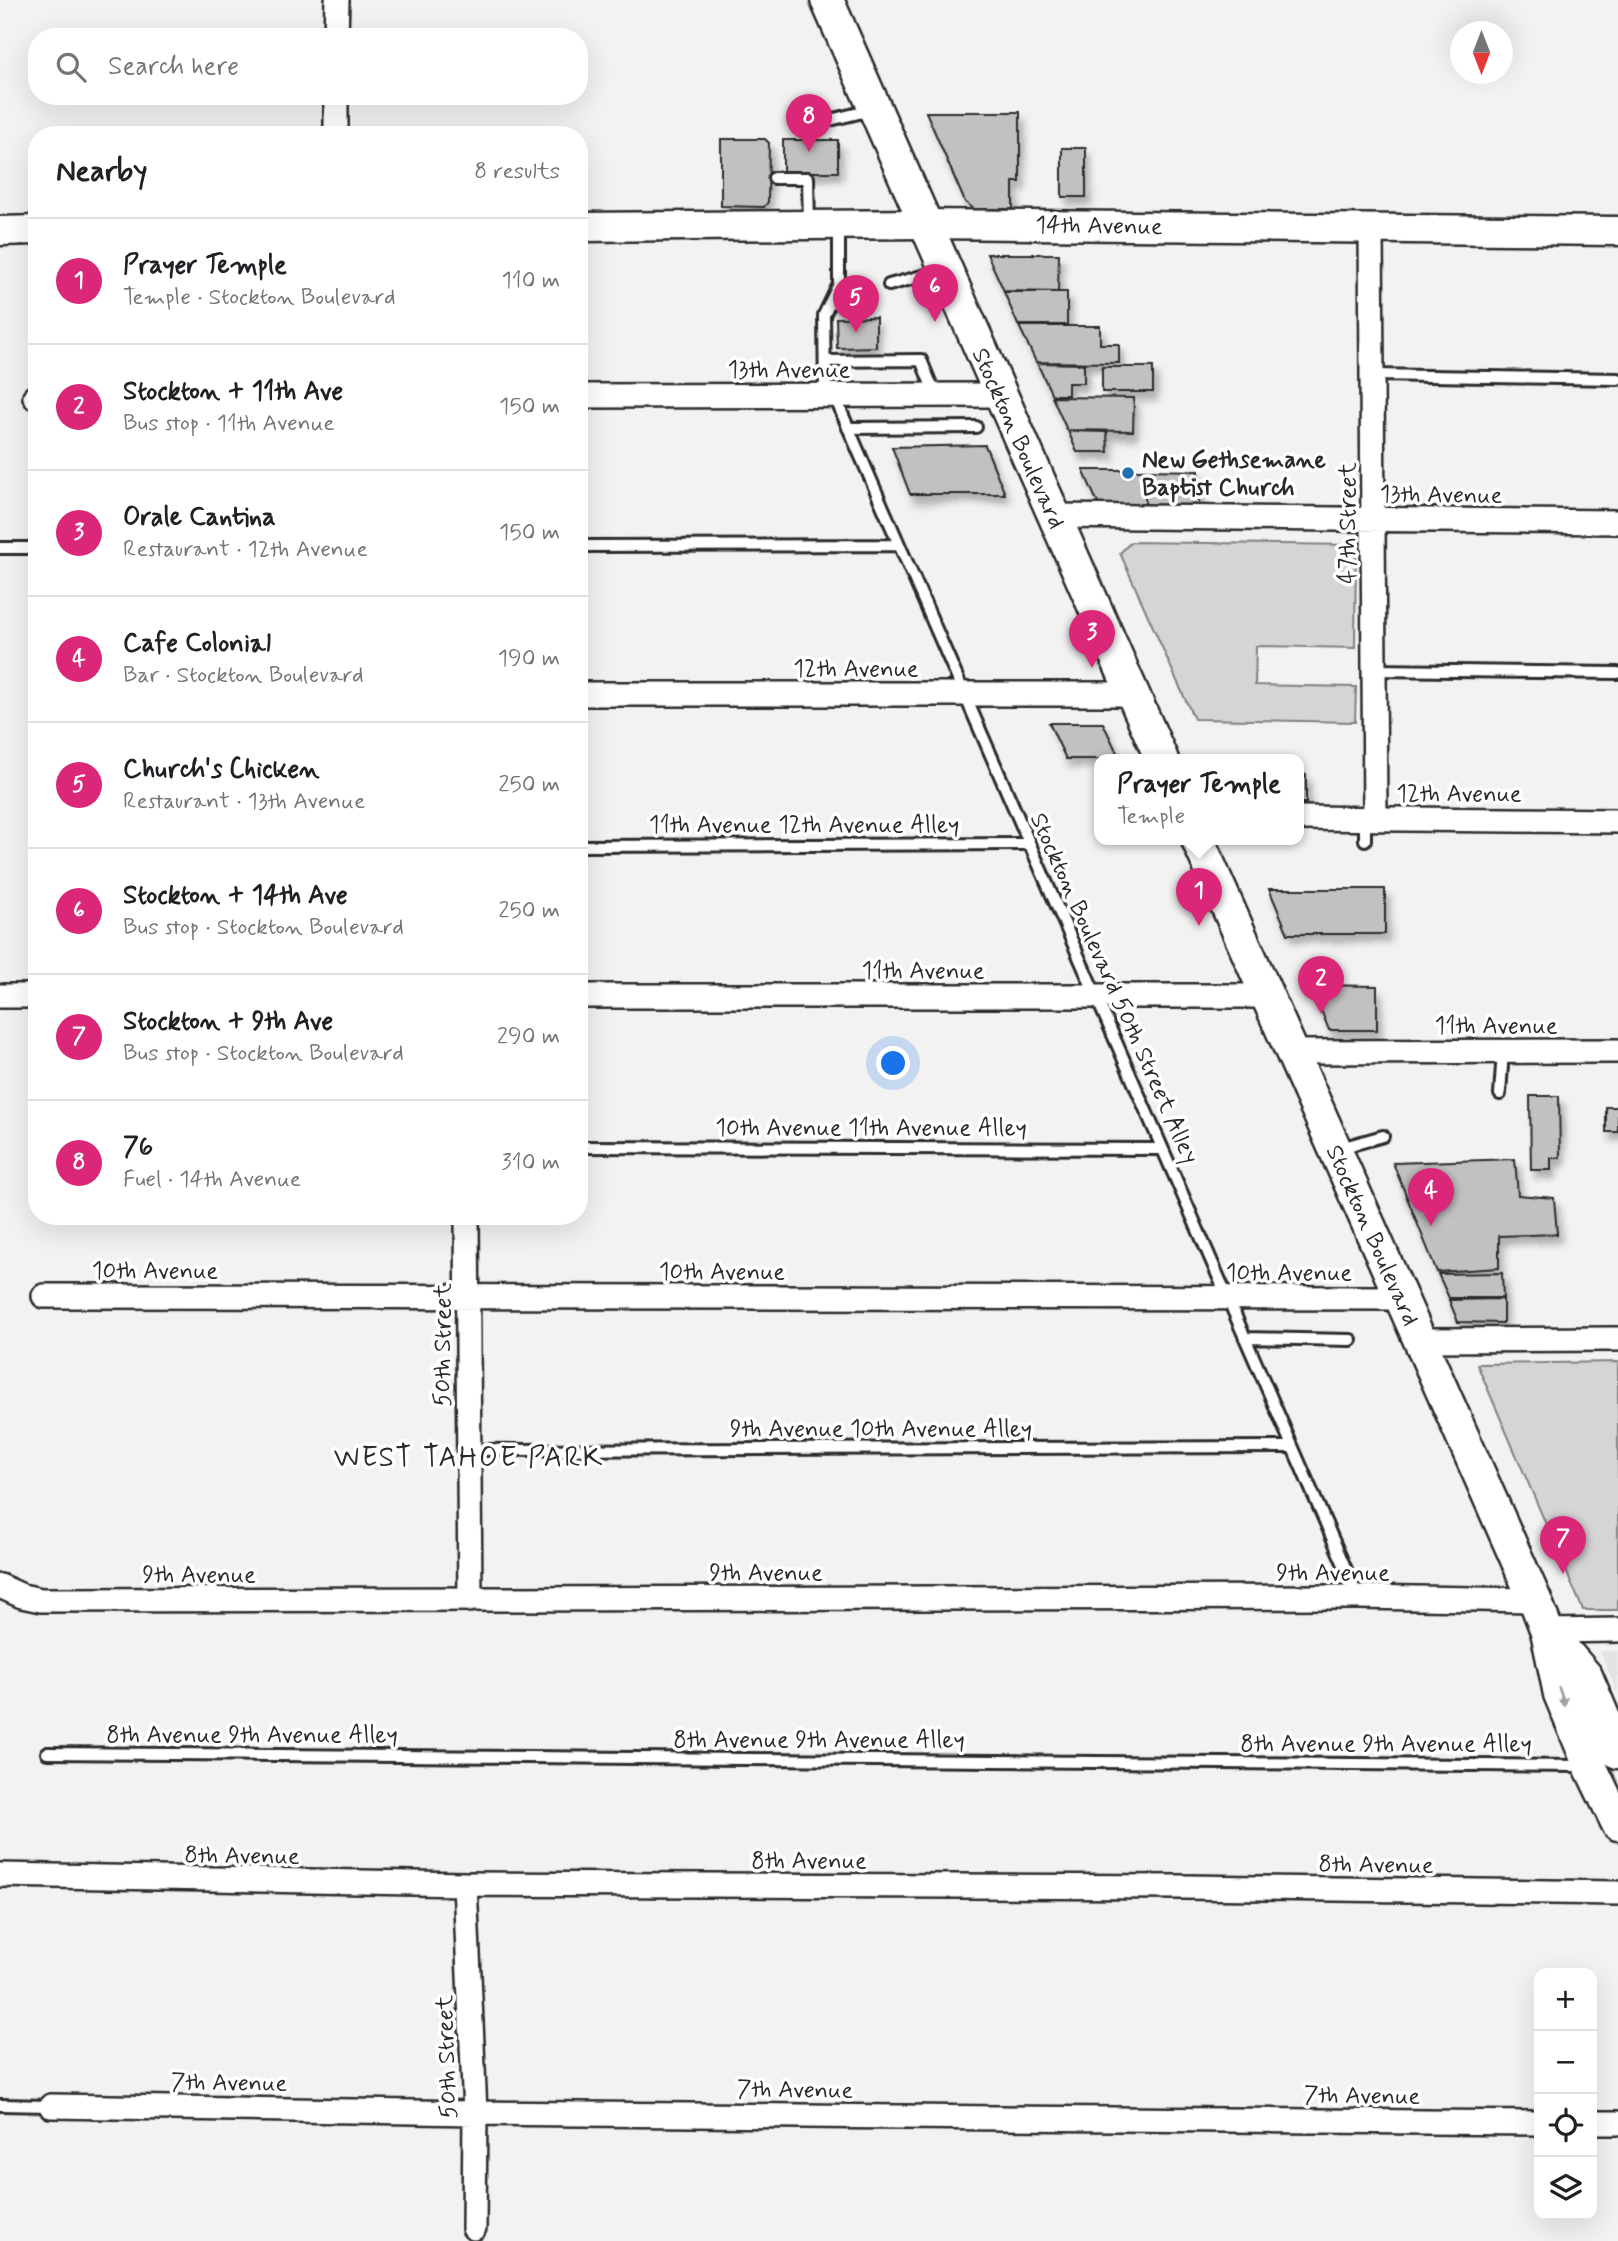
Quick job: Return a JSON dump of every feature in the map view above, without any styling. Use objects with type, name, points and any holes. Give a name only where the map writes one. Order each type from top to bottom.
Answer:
[{"type":"main road","name":"Stockton Boulevard","points":[[827,0],[1159,754]]},
{"type":"main road","name":"Stockton Boulevard","points":[[1200,845],[1535,1600],[1547,1630],[1560,1694],[1618,1824]]},
{"type":"main road","name":"Stockton Boulevard","points":[[1547,1630],[1586,1676],[1618,1752]]},
{"type":"street","points":[[336,28],[337,0]]},
{"type":"street","points":[[336,105],[336,126]]},
{"type":"street","name":"14th Avenue","points":[[588,227],[924,224],[1618,231]]},
{"type":"street","name":"47th Street","points":[[1368,825],[1374,670],[1370,228]]},
{"type":"street","points":[[0,231],[28,230]]},
{"type":"street","name":"13th Avenue","points":[[588,396],[1000,395]]},
{"type":"street","name":"13th Avenue","points":[[1054,516],[1618,523]]},
{"type":"street","name":"12th Avenue","points":[[588,694],[1133,694]]},
{"type":"street","name":"12th Avenue","points":[[1304,819],[1368,825],[1618,821]]},
{"type":"street","points":[[0,996],[28,996]]},
{"type":"street","name":"11th Avenue","points":[[588,996],[1266,996]]},
{"type":"street","name":"11th Avenue","points":[[1291,1052],[1618,1051]]},
{"type":"street","name":"50th Street","points":[[467,1225],[470,1600]]},
{"type":"street","name":"10th Avenue","points":[[44,1296],[1401,1298]]},
{"type":"street","points":[[1419,1340],[1618,1339]]},
{"type":"street","name":"9th Avenue","points":[[0,1586],[22,1596],[41,1600],[1358,1597],[1535,1600]]},
{"type":"street","points":[[1547,1630],[1618,1630]]},
{"type":"street","name":"8th Avenue","points":[[0,1875],[465,1885],[1183,1887],[1618,1894]]},
{"type":"street","name":"50th Street","points":[[465,1885],[475,2113],[474,2228]]},
{"type":"street","name":"7th Avenue","points":[[51,2106],[475,2113],[1534,2123]]},
{"type":"street","points":[[1597,2123],[1618,2123]]},
{"type":"lane","points":[[830,120],[874,109]]},
{"type":"lane","points":[[774,178],[808,178],[809,225]]},
{"type":"lane","points":[[829,396],[824,315],[839,284],[839,225]]},
{"type":"lane","points":[[889,285],[944,270]]},
{"type":"lane","points":[[825,361],[921,360],[936,395]]},
{"type":"lane","points":[[1372,375],[1618,379]]},
{"type":"lane","name":"Stockton Boulevard 50th Street Alley","points":[[829,396],[848,428],[1358,1597]]},
{"type":"lane","points":[[848,428],[976,428]]},
{"type":"lane","points":[[588,546],[899,545]]},
{"type":"lane","points":[[0,548],[28,548]]},
{"type":"lane","points":[[1374,670],[1618,673]]},
{"type":"lane","name":"11th Avenue 12th Avenue Alley","points":[[588,846],[1029,844]]},
{"type":"lane","points":[[1500,1094],[1503,1051]]},
{"type":"lane","points":[[1334,1149],[1383,1136]]},
{"type":"lane","name":"10th Avenue 11th Avenue Alley","points":[[588,1147],[1162,1149]]},
{"type":"lane","points":[[1245,1338],[1351,1340]]},
{"type":"lane","name":"9th Avenue 10th Avenue Alley","points":[[469,1450],[1292,1447]]},
{"type":"lane","name":"8th Avenue 9th Avenue Alley","points":[[47,1754],[1590,1766]]},
{"type":"lane","points":[[0,2105],[51,2106]]},
{"type":"shaded area","points":[[1131,542],[1356,545],[1355,648],[1256,646],[1255,685],[1356,687],[1355,722],[1194,719],[1120,553]]},
{"type":"shaded area","points":[[1618,1362],[1618,1610],[1583,1610],[1477,1364]]},
{"type":"shaded area","points":[[1600,1651],[1618,1651],[1618,1695]]},
{"type":"building","points":[[926,112],[1020,112],[1020,182],[1013,182],[1013,209],[974,209],[965,202]]},
{"type":"building","points":[[721,139],[765,139],[769,143],[768,202],[764,207],[721,206]]},
{"type":"building","points":[[783,140],[838,140],[838,172],[783,172]]},
{"type":"building","points":[[1062,148],[1086,148],[1086,197],[1062,197]]},
{"type":"building","points":[[987,254],[1059,254],[1058,292],[1004,291]]},
{"type":"building","points":[[1004,292],[1067,292],[1067,325],[1018,325]]},
{"type":"building","points":[[876,317],[876,347],[837,348],[836,318]]},
{"type":"building","points":[[1019,326],[1100,326],[1100,344],[1119,344],[1119,363],[1036,362]]},
{"type":"building","points":[[1037,363],[1084,364],[1084,383],[1068,383],[1068,395],[1052,395]]},
{"type":"building","points":[[1102,367],[1153,367],[1153,392],[1102,392]]},
{"type":"building","points":[[1052,397],[1134,398],[1133,431],[1067,430]]},
{"type":"building","points":[[1068,431],[1107,432],[1108,452],[1077,452]]},
{"type":"building","points":[[985,445],[1005,494],[910,494],[892,447]]},
{"type":"building","points":[[1083,470],[1145,470],[1145,506],[1099,506]]},
{"type":"building","points":[[1146,470],[1199,471],[1199,507],[1145,506]]},
{"type":"building","points":[[1049,723],[1103,723],[1118,754],[1094,754],[1094,759],[1066,759]]},
{"type":"building","points":[[1304,774],[1306,774],[1304,803]]},
{"type":"building","points":[[1269,889],[1385,889],[1385,934],[1288,934]]},
{"type":"building","points":[[1311,985],[1377,986],[1377,1030],[1329,1030]]},
{"type":"building","points":[[1530,1096],[1559,1096],[1560,1158],[1551,1158],[1551,1170],[1531,1170]]},
{"type":"building","points":[[1606,1107],[1618,1107],[1618,1132],[1606,1132]]},
{"type":"building","points":[[1515,1159],[1518,1195],[1554,1198],[1557,1234],[1499,1236],[1499,1268],[1437,1272],[1393,1163]]},
{"type":"building","points":[[1502,1273],[1503,1298],[1449,1298],[1438,1274]]},
{"type":"building","points":[[1503,1299],[1503,1323],[1458,1322],[1449,1300]]},
{"type":"place","name":"76","points":[[809,152]]},
{"type":"place","name":"Stockton + 14th Ave","points":[[935,322]]},
{"type":"place","name":"Church's Chicken","points":[[856,333]]},
{"type":"place","name":"New Gethsemane Baptist Church","points":[[1128,473]]},
{"type":"place","name":"Orale Cantina","points":[[1092,668]]},
{"type":"place","name":"Prayer Temple","points":[[1199,926]]},
{"type":"place","name":"Stockton + 11th Ave","points":[[1321,1014]]},
{"type":"place","name":"Cafe Colonial","points":[[1431,1226]]},
{"type":"place","name":"Stockton + 9th Ave","points":[[1563,1574]]},
{"type":"district","name":"WEST TAHOE PARK","points":[[469,1456]]}]
